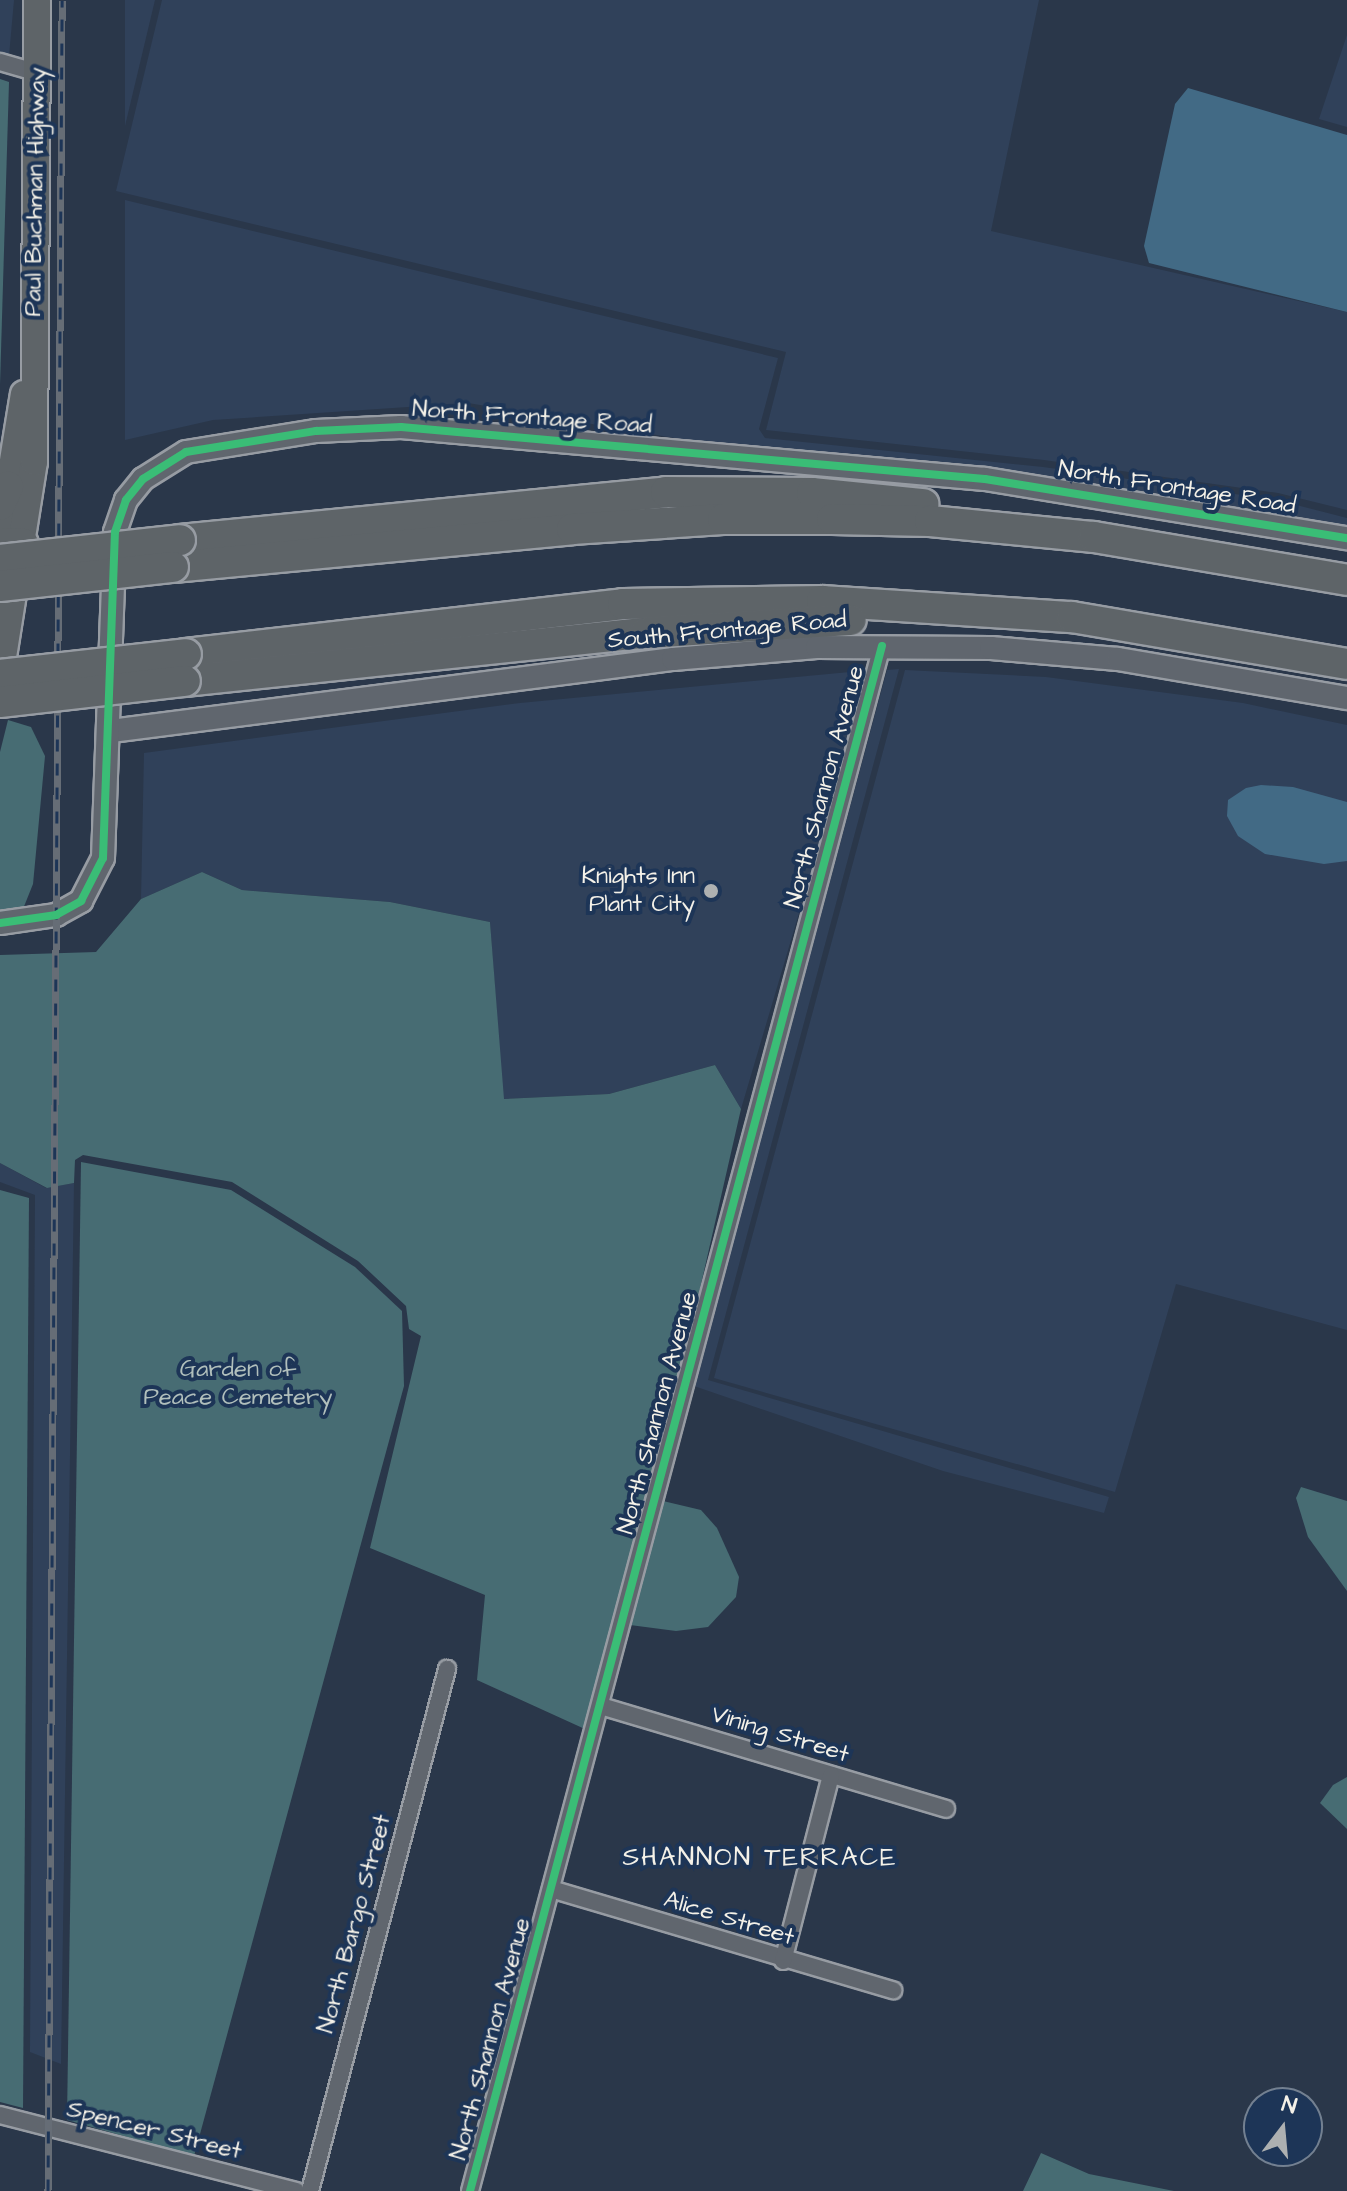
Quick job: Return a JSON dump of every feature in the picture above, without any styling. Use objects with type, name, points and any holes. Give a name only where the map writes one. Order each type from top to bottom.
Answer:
[{"type":"highway","points":[[7,551],[176,553],[723,519],[930,521],[1094,537],[1347,580]]},
{"type":"highway","points":[[0,586],[176,553]]},
{"type":"highway","points":[[0,702],[185,668],[623,604],[822,601],[1009,611],[1142,626],[1347,664]]},
{"type":"highway","points":[[2,667],[185,668]]},
{"type":"main road","name":"Paul Buchman Highway","points":[[7,551],[37,396],[31,384],[37,0]]},
{"type":"main road","name":"Paul Buchman Highway","points":[[2,667],[7,551],[4,496],[22,395],[31,384]]},
{"type":"street","points":[[0,62],[38,73]]},
{"type":"street","name":"North Frontage Road","points":[[0,923],[56,915],[81,901],[103,858],[111,731],[115,532],[126,500],[162,464],[186,452],[239,441],[401,427],[668,448],[985,479],[1347,538]]},
{"type":"street","name":"South Frontage Road","points":[[111,731],[673,659],[882,646],[1118,659],[1347,698]]},
{"type":"street","name":"North Shannon Avenue","points":[[470,2191],[882,646]]},
{"type":"street","name":"North Bargo Street","points":[[310,2191],[447,1669]]},
{"type":"street","name":"Vining Street","points":[[601,1706],[946,1809]]},
{"type":"street","points":[[783,1961],[831,1775]]},
{"type":"street","name":"Alice Street","points":[[551,1889],[783,1961],[893,1990]]},
{"type":"street","name":"Spencer Street","points":[[0,2115],[296,2191]]},
{"type":"shaded area","points":[[0,0],[14,0],[9,56],[0,54]]},
{"type":"shaded area","points":[[125,0],[155,0],[125,126]]},
{"type":"shaded area","points":[[162,0],[1039,0],[991,231],[1347,312],[1347,510],[1278,493],[1044,460],[766,430],[786,352],[116,191]]},
{"type":"shaded area","points":[[1347,35],[1347,127],[1319,119]]},
{"type":"shaded area","points":[[1188,88],[1347,135],[1347,312],[1149,263],[1144,246],[1175,104]]},
{"type":"shaded area","points":[[125,200],[778,358],[759,429],[765,438],[1043,467],[1277,500],[1347,518],[1347,529],[986,470],[704,443],[468,403],[213,420],[125,440]]},
{"type":"shaded area","points":[[899,669],[708,1380],[1109,1497],[1104,1513],[943,1471],[694,1386],[887,670]]},
{"type":"shaded area","points":[[871,670],[741,1109],[715,1065],[609,1094],[503,1099],[490,922],[390,902],[242,890],[202,872],[141,899],[144,753],[520,703]]},
{"type":"shaded area","points":[[905,670],[1046,677],[1243,703],[1347,725],[1347,1330],[1176,1284],[1115,1492],[714,1378]]},
{"type":"shaded area","points":[[1261,785],[1293,787],[1347,802],[1347,861],[1324,864],[1265,854],[1238,836],[1227,816],[1228,800],[1246,788]]},
{"type":"shaded area","points":[[0,1163],[46,1188],[74,1183],[61,2064],[30,2052],[35,1195],[0,1182]]},
{"type":"green space","points":[[0,79],[9,82],[0,385]]},
{"type":"green space","points":[[8,720],[31,727],[45,756],[33,884],[23,909],[5,912],[0,910],[0,752]]},
{"type":"green space","points":[[202,872],[242,890],[390,902],[490,922],[504,1099],[609,1094],[715,1065],[741,1109],[675,1398],[587,1730],[477,1680],[485,1595],[370,1548],[421,1336],[409,1329],[406,1306],[358,1261],[232,1182],[83,1155],[75,1160],[74,1183],[47,1188],[0,1163],[0,955],[96,952],[141,899]]},
{"type":"green space","name":"Garden of Peace Cemetery","points":[[81,1162],[231,1190],[355,1267],[402,1311],[404,1386],[194,2156],[67,2120]]},
{"type":"green space","points":[[0,1190],[29,1198],[23,2108],[0,2102]]},
{"type":"green space","points":[[1301,1487],[1347,1501],[1347,1591],[1308,1537],[1296,1498]]},
{"type":"green space","points":[[663,1501],[701,1510],[717,1528],[739,1577],[736,1597],[708,1627],[676,1631],[630,1625]]},
{"type":"green space","points":[[1347,1777],[1347,1829],[1320,1803],[1333,1785]]},
{"type":"green space","points":[[1041,2153],[1089,2174],[1174,2191],[1023,2191]]},
{"type":"railway","points":[[48,2191],[62,0]]},
{"type":"cycle path","points":[[0,923],[56,915],[81,901],[103,858],[115,532],[126,500],[143,479],[186,452],[316,431],[401,427],[985,479],[1347,538]]},
{"type":"cycle path","points":[[470,2191],[882,646]]},
{"type":"place","name":"Knights Inn Plant City","points":[[711,891]]},
{"type":"district","name":"SHANNON TERRACE","points":[[760,1858]]}]
